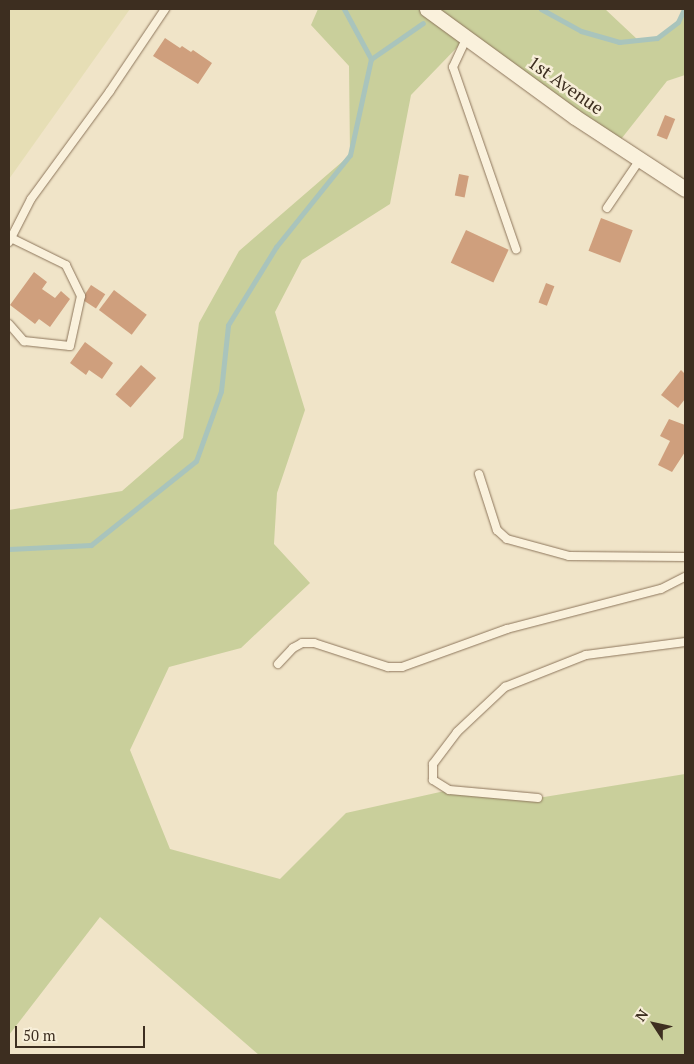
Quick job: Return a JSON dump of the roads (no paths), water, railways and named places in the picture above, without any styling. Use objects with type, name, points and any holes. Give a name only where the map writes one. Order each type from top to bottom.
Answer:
[{"type":"street","name":"1st Avenue","points":[[427,9],[575,117],[641,158],[685,189]]},
{"type":"lane","points":[[9,324],[24,341],[70,346],[81,296],[66,265],[10,240],[31,199],[110,91],[165,9]]},
{"type":"lane","points":[[467,37],[453,67],[516,249]]},
{"type":"lane","points":[[606,208],[641,158]]},
{"type":"lane","points":[[479,474],[496,530],[506,540],[569,556],[685,557]]},
{"type":"lane","points":[[278,664],[292,648],[302,642],[388,667],[402,667],[507,629],[661,589],[685,577]]},
{"type":"lane","points":[[538,798],[449,790],[434,780],[433,764],[456,732],[506,686],[586,655],[685,642]]},
{"type":"waterway","points":[[344,9],[371,59]]},
{"type":"waterway","points":[[541,9],[581,31],[619,42],[657,38],[678,22],[684,9]]},
{"type":"waterway","points":[[9,549],[91,545],[196,461],[221,391],[228,325],[276,247],[350,155],[371,59],[423,23]]}]
